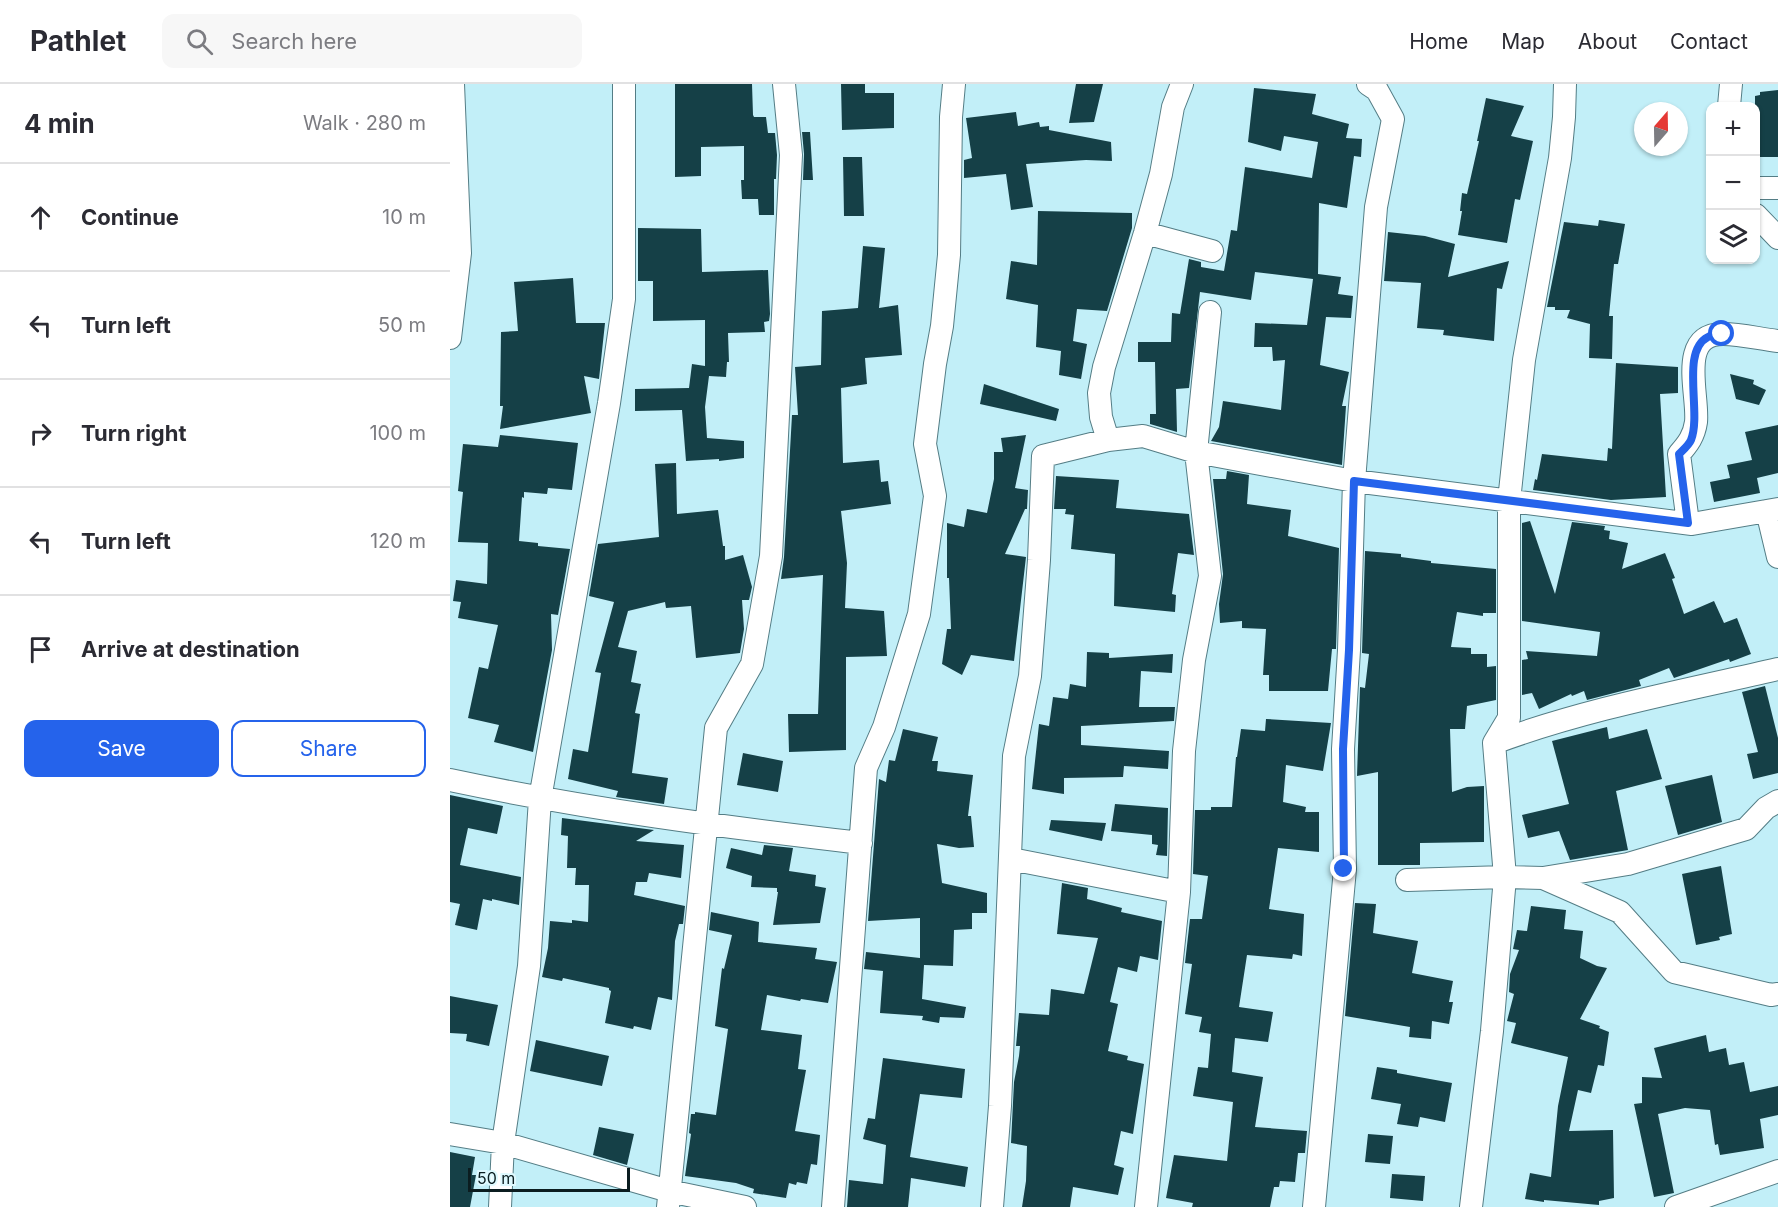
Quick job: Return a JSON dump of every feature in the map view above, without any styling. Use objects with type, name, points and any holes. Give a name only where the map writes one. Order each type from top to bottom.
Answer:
[{"type":"street","points":[[450,338],[460,253],[453,84]]},
{"type":"street","points":[[500,1207],[503,1143],[529,966],[540,799],[609,403],[624,300],[624,84]]},
{"type":"street","points":[[669,1199],[716,728],[752,664],[771,556],[791,155],[784,84]]},
{"type":"street","points":[[833,1207],[866,768],[884,726],[919,614],[935,496],[925,444],[942,326],[949,255],[951,117],[954,84]]},
{"type":"street","points":[[1107,440],[1101,417],[1099,393],[1104,367],[1161,174],[1173,107],[1182,84]]},
{"type":"street","points":[[1314,1207],[1344,869],[1343,749],[1349,650],[1354,481],[1376,207],[1394,119],[1377,90],[1368,84]]},
{"type":"street","points":[[1471,1207],[1492,1031],[1504,877],[1494,744],[1509,718],[1509,501],[1524,360],[1560,158],[1564,84]]},
{"type":"street","points":[[1729,102],[1731,84]]},
{"type":"street","points":[[1760,188],[1778,188]]},
{"type":"street","points":[[1760,220],[1778,238]]},
{"type":"street","points":[[1144,233],[1212,251]]},
{"type":"street","points":[[1146,1207],[1179,892],[1184,751],[1194,660],[1210,576],[1196,452],[1210,312]]},
{"type":"street","points":[[1688,523],[1679,454],[1691,442],[1696,422],[1693,361],[1697,349],[1707,337],[1722,334],[1778,341]]},
{"type":"street","points":[[992,1207],[1000,1106],[1014,756],[1030,676],[1039,560],[1043,456],[1107,440],[1143,436],[1196,452],[1354,481],[1688,523],[1773,510],[1778,557]]},
{"type":"street","points":[[1494,744],[1526,731],[1604,710],[1778,669]]},
{"type":"street","points":[[450,780],[540,799],[706,825],[861,843]]},
{"type":"street","points":[[1407,880],[1543,878],[1628,864],[1746,829],[1766,808],[1778,801]]},
{"type":"street","points":[[1011,859],[1179,892]]},
{"type":"street","points":[[1543,878],[1620,912],[1674,972],[1771,995],[1778,994]]},
{"type":"street","points":[[450,1134],[503,1143],[669,1199],[745,1207]]},
{"type":"street","points":[[1676,1207],[1778,1171]]},
{"type":"building","points":[[675,84],[752,84],[753,115],[754,117],[766,117],[768,133],[775,133],[777,155],[774,215],[759,215],[758,199],[742,199],[744,146],[701,147],[701,176],[675,177]]},
{"type":"building","points":[[841,84],[865,84],[865,93],[894,93],[894,128],[842,130]]},
{"type":"building","points":[[1076,84],[1103,84],[1094,122],[1069,123]]},
{"type":"building","points":[[1254,88],[1316,94],[1312,114],[1349,124],[1346,138],[1362,139],[1361,157],[1354,156],[1347,208],[1319,203],[1318,274],[1341,277],[1338,294],[1353,296],[1351,318],[1326,317],[1320,365],[1349,372],[1342,406],[1346,406],[1342,465],[1211,441],[1219,427],[1223,401],[1281,410],[1285,360],[1273,361],[1272,347],[1254,347],[1255,323],[1307,325],[1313,279],[1255,272],[1251,300],[1200,292],[1189,388],[1176,389],[1177,432],[1150,424],[1150,414],[1156,414],[1155,362],[1138,362],[1138,342],[1171,342],[1172,313],[1180,314],[1189,259],[1201,262],[1201,267],[1224,271],[1231,230],[1237,231],[1245,167],[1312,178],[1318,142],[1284,136],[1281,151],[1248,142]]},
{"type":"building","points":[[1778,90],[1778,157],[1760,157],[1760,102],[1755,102],[1755,96],[1760,95],[1760,92]]},
{"type":"building","points":[[1486,98],[1524,106],[1511,136],[1533,141],[1520,200],[1515,199],[1507,243],[1458,235],[1462,193],[1467,194]]},
{"type":"building","points":[[1016,112],[1018,126],[1039,122],[1040,127],[1049,126],[1049,130],[1111,142],[1112,161],[1086,160],[1026,164],[1033,207],[1011,210],[1006,174],[964,178],[964,160],[972,158],[966,118]]},
{"type":"building","points":[[802,132],[810,132],[813,180],[803,180]]},
{"type":"building","points":[[843,157],[862,157],[864,216],[844,216]]},
{"type":"building","points":[[1038,211],[1132,213],[1132,228],[1107,311],[1077,309],[1073,341],[1087,344],[1081,379],[1059,375],[1061,351],[1036,347],[1038,305],[1006,299],[1011,261],[1037,265]]},
{"type":"building","points":[[1599,220],[1625,224],[1618,264],[1614,264],[1609,316],[1613,316],[1612,359],[1589,358],[1590,324],[1567,318],[1570,310],[1555,310],[1555,307],[1547,307],[1564,222],[1598,226]]},
{"type":"building","points":[[638,228],[701,229],[702,272],[768,270],[770,314],[769,321],[764,322],[765,332],[728,333],[729,362],[727,362],[726,377],[709,376],[705,407],[707,438],[744,441],[744,458],[686,461],[682,410],[635,411],[635,389],[689,388],[692,364],[705,366],[705,320],[653,321],[653,281],[638,281]]},
{"type":"building","points":[[1388,232],[1425,236],[1455,244],[1448,277],[1509,261],[1502,289],[1497,288],[1494,341],[1443,335],[1444,330],[1417,328],[1421,283],[1384,281]]},
{"type":"building","points":[[863,246],[885,248],[879,308],[898,305],[902,355],[865,358],[867,384],[841,388],[843,463],[879,460],[881,482],[888,481],[891,504],[841,511],[847,563],[845,608],[884,611],[887,656],[846,657],[846,750],[789,752],[788,714],[818,714],[823,575],[781,579],[792,415],[798,415],[795,367],[821,365],[822,311],[858,308]]},
{"type":"building","points":[[573,278],[576,323],[605,323],[599,379],[584,376],[591,413],[500,429],[503,406],[500,406],[501,332],[518,331],[514,282]]},
{"type":"building","points":[[1616,363],[1678,367],[1678,393],[1660,394],[1666,497],[1611,500],[1533,490],[1542,454],[1607,461],[1608,448],[1612,449]]},
{"type":"building","points":[[1730,374],[1754,380],[1753,384],[1766,390],[1759,405],[1736,399]]},
{"type":"building","points":[[984,384],[1059,409],[1056,421],[980,404]]},
{"type":"building","points":[[1778,425],[1778,473],[1757,478],[1760,493],[1714,502],[1710,482],[1730,478],[1727,465],[1752,460],[1745,432]]},
{"type":"building","points":[[500,435],[578,443],[572,490],[548,488],[547,494],[524,492],[524,498],[522,497],[519,541],[538,543],[538,546],[570,549],[558,615],[551,614],[552,650],[533,752],[494,742],[499,725],[468,718],[479,667],[488,669],[498,625],[458,618],[461,602],[453,601],[456,580],[487,584],[488,543],[458,542],[463,492],[458,491],[463,444],[498,447]]},
{"type":"building","points":[[1026,435],[1015,488],[1028,490],[1027,509],[1005,554],[1026,557],[1014,661],[971,655],[962,675],[942,664],[947,629],[951,629],[949,578],[947,578],[947,523],[964,527],[967,509],[987,513],[994,479],[994,452],[1003,452],[1001,438]]},
{"type":"building","points":[[676,463],[677,514],[718,510],[723,546],[725,546],[725,560],[743,555],[752,587],[749,600],[742,600],[744,629],[740,653],[696,658],[691,606],[666,608],[665,602],[628,611],[618,647],[637,651],[631,682],[641,684],[635,713],[640,714],[632,773],[668,778],[664,804],[616,797],[618,791],[568,779],[573,749],[588,752],[601,673],[595,672],[614,602],[589,596],[598,544],[659,537],[655,464]]},
{"type":"building","points":[[1227,471],[1249,475],[1247,504],[1291,510],[1288,536],[1339,548],[1336,649],[1332,649],[1328,691],[1269,691],[1269,675],[1263,675],[1266,629],[1242,628],[1242,621],[1220,623],[1219,604],[1223,574],[1213,479],[1226,479]]},
{"type":"building","points":[[1056,476],[1119,480],[1116,508],[1189,514],[1194,555],[1178,553],[1172,594],[1176,595],[1175,612],[1114,606],[1115,554],[1071,549],[1074,515],[1065,514],[1066,509],[1054,509]]},
{"type":"building","points":[[1530,521],[1555,594],[1572,522],[1605,526],[1604,530],[1610,531],[1609,539],[1628,543],[1622,569],[1665,553],[1675,578],[1672,579],[1684,614],[1714,601],[1724,623],[1737,618],[1751,654],[1674,678],[1669,668],[1639,680],[1641,686],[1587,700],[1584,691],[1572,696],[1571,694],[1539,709],[1532,693],[1522,695],[1522,660],[1528,659],[1526,651],[1597,656],[1600,632],[1522,621],[1522,523]]},
{"type":"building","points":[[1365,551],[1401,554],[1401,557],[1431,561],[1431,563],[1496,569],[1496,613],[1483,613],[1483,616],[1457,612],[1451,647],[1471,648],[1471,654],[1487,654],[1487,667],[1496,666],[1496,700],[1467,706],[1465,729],[1450,729],[1452,792],[1467,787],[1484,786],[1484,842],[1420,843],[1420,865],[1378,865],[1378,772],[1357,776],[1360,687],[1365,688],[1369,654],[1362,653]]},
{"type":"building","points":[[1087,652],[1109,653],[1109,658],[1173,654],[1172,673],[1141,671],[1139,707],[1175,707],[1174,721],[1081,726],[1081,745],[1169,751],[1168,769],[1124,766],[1123,777],[1064,778],[1064,794],[1032,789],[1039,724],[1049,726],[1053,697],[1068,699],[1070,684],[1086,687]]},
{"type":"building","points":[[1765,686],[1778,738],[1778,773],[1753,779],[1747,754],[1758,752],[1742,692]]},
{"type":"building","points":[[1266,719],[1331,723],[1323,771],[1286,765],[1283,802],[1306,807],[1305,812],[1319,812],[1319,852],[1278,848],[1269,909],[1304,914],[1302,956],[1293,954],[1292,959],[1247,955],[1239,1007],[1273,1012],[1268,1042],[1235,1038],[1232,1072],[1263,1077],[1255,1127],[1307,1131],[1305,1153],[1298,1153],[1295,1182],[1280,1181],[1279,1187],[1274,1187],[1270,1207],[1192,1207],[1193,1203],[1166,1198],[1174,1155],[1227,1161],[1233,1102],[1193,1096],[1198,1067],[1208,1068],[1211,1034],[1199,1032],[1202,1017],[1185,1014],[1192,964],[1185,963],[1190,919],[1202,919],[1208,876],[1193,874],[1195,810],[1232,807],[1241,729],[1265,731]]},
{"type":"building","points":[[1607,727],[1609,739],[1647,729],[1662,779],[1616,791],[1628,850],[1570,860],[1559,831],[1528,838],[1522,815],[1569,804],[1552,741]]},
{"type":"building","points":[[903,729],[938,737],[932,761],[938,761],[937,771],[973,775],[968,816],[971,816],[974,847],[959,848],[937,844],[942,883],[987,893],[987,913],[972,913],[972,929],[954,930],[953,966],[924,965],[922,999],[966,1007],[964,1018],[940,1017],[939,1023],[922,1020],[923,1016],[880,1013],[883,971],[864,969],[866,952],[920,958],[920,918],[868,921],[879,779],[886,782],[889,760],[895,761]]},
{"type":"building","points":[[743,753],[783,761],[778,792],[737,785]]},
{"type":"building","points":[[1712,775],[1722,822],[1678,835],[1665,786]]},
{"type":"building","points":[[450,795],[503,806],[497,834],[468,828],[460,865],[521,877],[519,905],[483,899],[477,930],[455,925],[460,904],[450,902]]},
{"type":"building","points":[[1115,804],[1168,808],[1167,856],[1156,855],[1158,845],[1152,844],[1152,835],[1111,831]]},
{"type":"building","points":[[562,818],[654,830],[636,841],[684,845],[681,878],[649,873],[647,882],[636,882],[634,895],[685,906],[683,924],[679,924],[675,941],[672,1000],[658,997],[651,1030],[605,1023],[611,991],[609,988],[563,978],[562,981],[542,977],[548,948],[550,921],[588,922],[589,885],[575,885],[576,868],[567,868],[568,836],[561,835]]},
{"type":"building","points":[[1051,820],[1106,823],[1102,841],[1049,830]]},
{"type":"building","points":[[764,845],[793,848],[789,871],[816,875],[815,886],[826,888],[820,923],[773,925],[777,888],[751,887],[752,876],[726,868],[731,848],[762,855]]},
{"type":"building","points":[[1721,866],[1732,934],[1719,937],[1720,940],[1696,945],[1682,874]]},
{"type":"building","points":[[1062,883],[1088,888],[1087,899],[1122,908],[1121,912],[1162,921],[1158,960],[1140,956],[1137,972],[1118,967],[1110,1002],[1118,1004],[1108,1051],[1128,1056],[1127,1060],[1144,1064],[1133,1134],[1121,1131],[1114,1165],[1124,1168],[1118,1195],[1073,1187],[1070,1207],[1022,1207],[1026,1181],[1027,1146],[1011,1143],[1014,1082],[1020,1046],[1016,1046],[1019,1013],[1049,1015],[1051,989],[1084,994],[1098,938],[1057,934]]},
{"type":"building","points":[[1355,903],[1376,904],[1373,933],[1418,941],[1412,973],[1453,981],[1449,1002],[1453,1002],[1449,1024],[1432,1021],[1431,1039],[1409,1037],[1410,1027],[1345,1016]]},
{"type":"building","points":[[1531,906],[1566,910],[1564,929],[1583,931],[1580,958],[1607,968],[1580,1019],[1609,1032],[1604,1066],[1598,1065],[1591,1093],[1578,1090],[1569,1131],[1613,1130],[1614,1198],[1599,1201],[1599,1205],[1525,1199],[1530,1173],[1551,1177],[1558,1106],[1568,1057],[1511,1043],[1516,1023],[1507,1021],[1514,994],[1509,992],[1510,974],[1519,950],[1513,949],[1517,930],[1527,931]]},
{"type":"building","points":[[711,912],[759,922],[758,942],[817,948],[815,959],[837,962],[828,1003],[767,995],[761,1030],[802,1035],[798,1069],[806,1070],[795,1131],[820,1135],[817,1165],[811,1164],[807,1184],[789,1183],[786,1198],[753,1193],[754,1189],[736,1183],[685,1176],[691,1134],[689,1133],[691,1114],[695,1112],[716,1115],[728,1029],[715,1026],[722,968],[724,969],[732,935],[709,930]]},
{"type":"building","points":[[450,996],[498,1005],[489,1046],[466,1041],[467,1034],[450,1033]]},
{"type":"building","points":[[1706,1035],[1709,1052],[1726,1048],[1729,1065],[1744,1062],[1750,1092],[1778,1086],[1778,1115],[1760,1119],[1764,1148],[1720,1155],[1718,1144],[1715,1145],[1710,1110],[1685,1108],[1658,1114],[1674,1193],[1654,1197],[1634,1104],[1642,1103],[1642,1077],[1662,1078],[1654,1048]]},
{"type":"building","points":[[536,1040],[609,1056],[602,1086],[530,1071]]},
{"type":"building","points":[[883,1058],[965,1069],[962,1098],[920,1094],[910,1157],[968,1167],[965,1187],[911,1178],[908,1207],[847,1207],[849,1180],[883,1184],[886,1145],[863,1139],[868,1118],[875,1119]]},
{"type":"building","points":[[1377,1067],[1452,1083],[1445,1122],[1420,1117],[1418,1127],[1397,1124],[1401,1104],[1371,1099]]},
{"type":"building","points":[[599,1127],[634,1134],[627,1165],[593,1155]]},
{"type":"building","points":[[1368,1134],[1393,1136],[1390,1164],[1365,1162]]},
{"type":"building","points":[[450,1152],[475,1157],[472,1175],[476,1175],[470,1207],[450,1207]]},
{"type":"building","points":[[1392,1174],[1425,1176],[1423,1201],[1390,1198]]},
{"type":"route","points":[[1344,869],[1343,749],[1349,650],[1354,481],[1688,523],[1679,454],[1691,442],[1696,422],[1693,361],[1697,349],[1707,337],[1722,334]]}]
